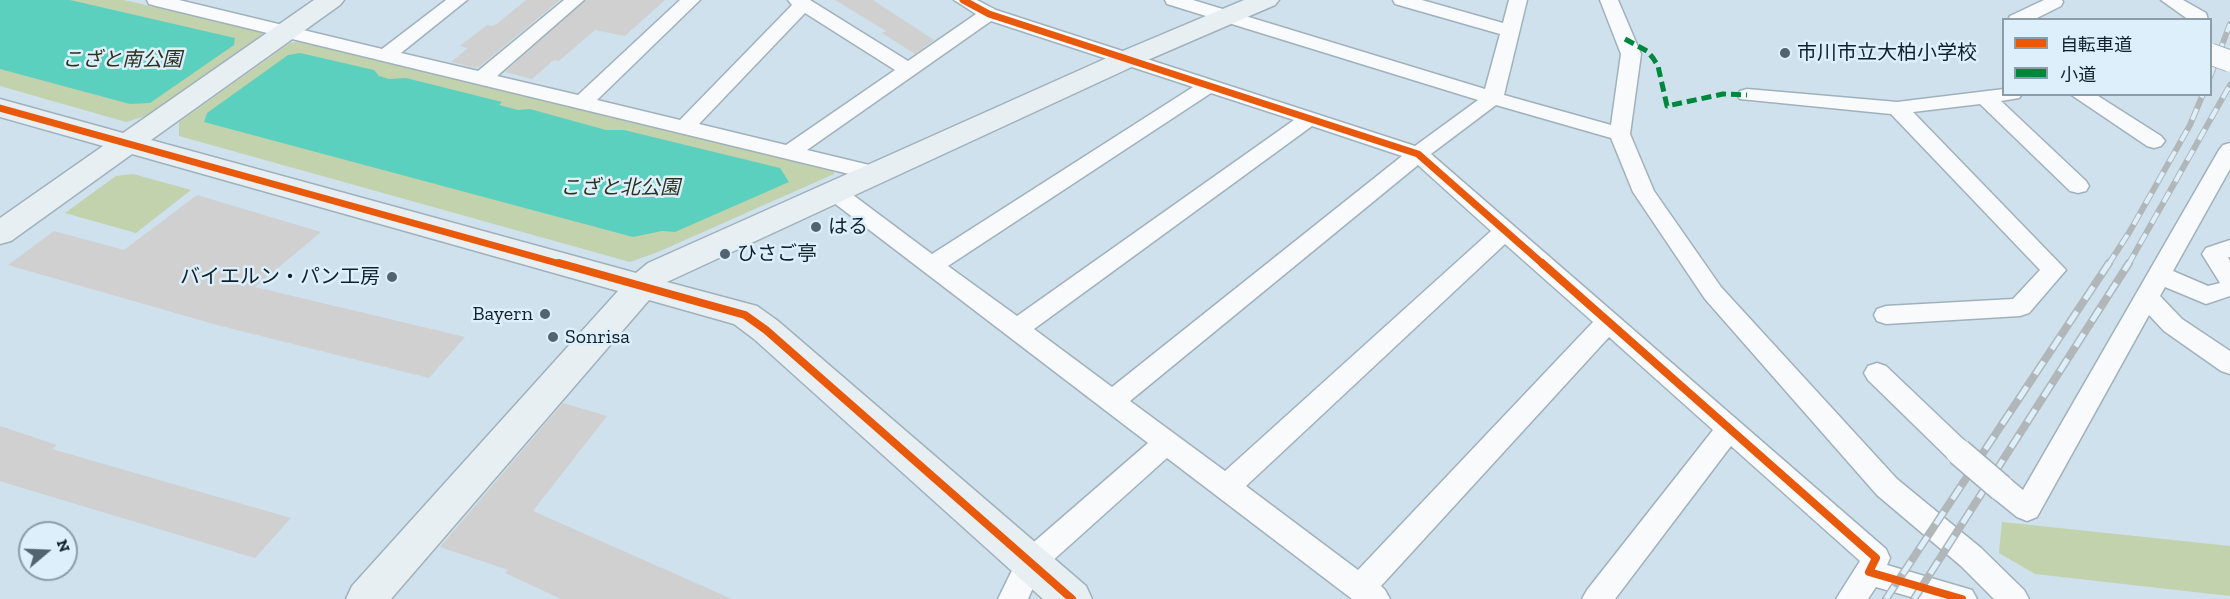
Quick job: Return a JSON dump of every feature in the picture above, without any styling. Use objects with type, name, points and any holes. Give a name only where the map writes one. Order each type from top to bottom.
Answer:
[{"type":"street","points":[[156,0],[203,4],[286,31],[874,173]]},
{"type":"street","points":[[0,233],[331,0]]},
{"type":"street","points":[[386,55],[458,0]]},
{"type":"street","points":[[482,78],[575,0]]},
{"type":"street","points":[[583,102],[691,0]]},
{"type":"street","points":[[963,0],[988,14],[1418,154],[1876,558],[1851,599]]},
{"type":"street","points":[[1174,0],[1493,98],[1620,134]]},
{"type":"street","points":[[366,599],[643,285],[659,271],[1127,59],[1266,0]]},
{"type":"street","points":[[1402,0],[1510,31]]},
{"type":"street","points":[[1112,401],[1418,154],[1493,98],[1518,0]]},
{"type":"street","points":[[1609,0],[1631,54],[1620,134],[1644,192],[1713,293],[1887,487],[1971,557],[2014,599]]},
{"type":"street","points":[[2170,0],[2199,18]]},
{"type":"street","points":[[2021,18],[2054,1]]},
{"type":"street","points":[[685,127],[800,2],[909,70]]},
{"type":"street","points":[[790,152],[988,14]]},
{"type":"street","points":[[2212,54],[2230,61]]},
{"type":"street","points":[[932,265],[1208,86]]},
{"type":"street","points":[[1747,95],[1897,108],[2002,95]]},
{"type":"street","points":[[2083,96],[2154,141]]},
{"type":"street","points":[[1985,98],[2078,186]]},
{"type":"street","points":[[0,108],[745,315],[766,330],[1072,599]]},
{"type":"street","points":[[1886,315],[2020,307],[2054,270],[1897,108]]},
{"type":"street","points":[[1017,329],[1309,119]]},
{"type":"street","points":[[1877,373],[1959,452],[2027,509],[2230,150]]},
{"type":"street","points":[[833,191],[1367,593],[1609,321]]},
{"type":"street","points":[[1225,488],[1506,230]]},
{"type":"street","points":[[2230,248],[2214,254],[2230,280]]},
{"type":"street","points":[[2153,286],[2206,295],[2230,288]]},
{"type":"street","points":[[2153,286],[2173,325],[2230,364]]},
{"type":"street","points":[[1597,599],[1730,428]]},
{"type":"street","points":[[1013,599],[1030,562],[1166,443]]},
{"type":"street","points":[[1869,572],[1957,598]]},
{"type":"green space","name":"こざと南公園","points":[[0,0],[124,0],[262,32],[262,37],[152,114],[126,122],[0,86]]},
{"type":"green space","name":"こざと北公園","points":[[300,41],[834,170],[834,174],[658,252],[630,262],[179,136],[179,122],[290,43]]},
{"type":"green space","points":[[133,174],[191,190],[136,233],[65,213],[116,176]]},
{"type":"green space","points":[[2002,522],[2230,546],[2230,596],[2035,574],[1999,553]]},
{"type":"shaded area","name":"こざと南公園","points":[[0,0],[70,0],[235,38],[234,45],[150,103],[130,104],[0,69]]},
{"type":"shaded area","name":"こざと北公園","points":[[300,53],[374,70],[379,76],[389,79],[406,78],[502,102],[499,105],[518,110],[530,109],[606,130],[624,130],[780,168],[789,182],[675,232],[662,231],[633,237],[204,122],[207,113],[288,55]]},
{"type":"building","points":[[526,0],[560,0],[480,66],[475,68],[451,62],[468,48],[460,46],[487,25],[493,26],[499,22]]},
{"type":"building","points":[[586,0],[665,0],[625,36],[595,30],[559,61],[554,60],[532,79],[505,72]]},
{"type":"building","points":[[835,0],[873,0],[934,40],[915,54],[882,33],[886,31]]},
{"type":"building","points":[[197,195],[321,232],[255,287],[465,337],[429,378],[217,325],[8,265],[54,231],[124,250]]},
{"type":"building","points":[[563,403],[607,416],[533,511],[732,599],[561,599],[505,573],[508,570],[440,547]]},
{"type":"building","points":[[0,426],[57,445],[52,449],[291,518],[255,558],[6,483],[0,481]]},
{"type":"railway","points":[[2212,72],[2230,24]]},
{"type":"railway","points":[[2128,265],[2230,85]]},
{"type":"railway","points":[[2108,265],[2190,125],[2202,96]]},
{"type":"railway","points":[[1886,599],[2109,263]]},
{"type":"railway","points":[[1914,599],[2129,263]]},
{"type":"marked path","points":[[1625,39],[1647,51],[1653,58],[1658,66],[1667,106],[1723,94],[1747,95]]},
{"type":"cycle path","points":[[963,0],[989,14],[1418,154],[1876,558],[1869,572],[1962,599]]},
{"type":"cycle path","points":[[0,108],[745,315],[766,330],[1072,599]]},
{"type":"place","name":"市川市立大柏小学校","points":[[1785,53]]},
{"type":"place","name":"はる","points":[[816,227]]},
{"type":"place","name":"ひさご亭","points":[[725,254]]},
{"type":"place","name":"バイエルン・パン工房","points":[[392,277]]},
{"type":"place","name":"Bayern","points":[[545,314]]},
{"type":"place","name":"Sonrisa","points":[[553,337]]}]
